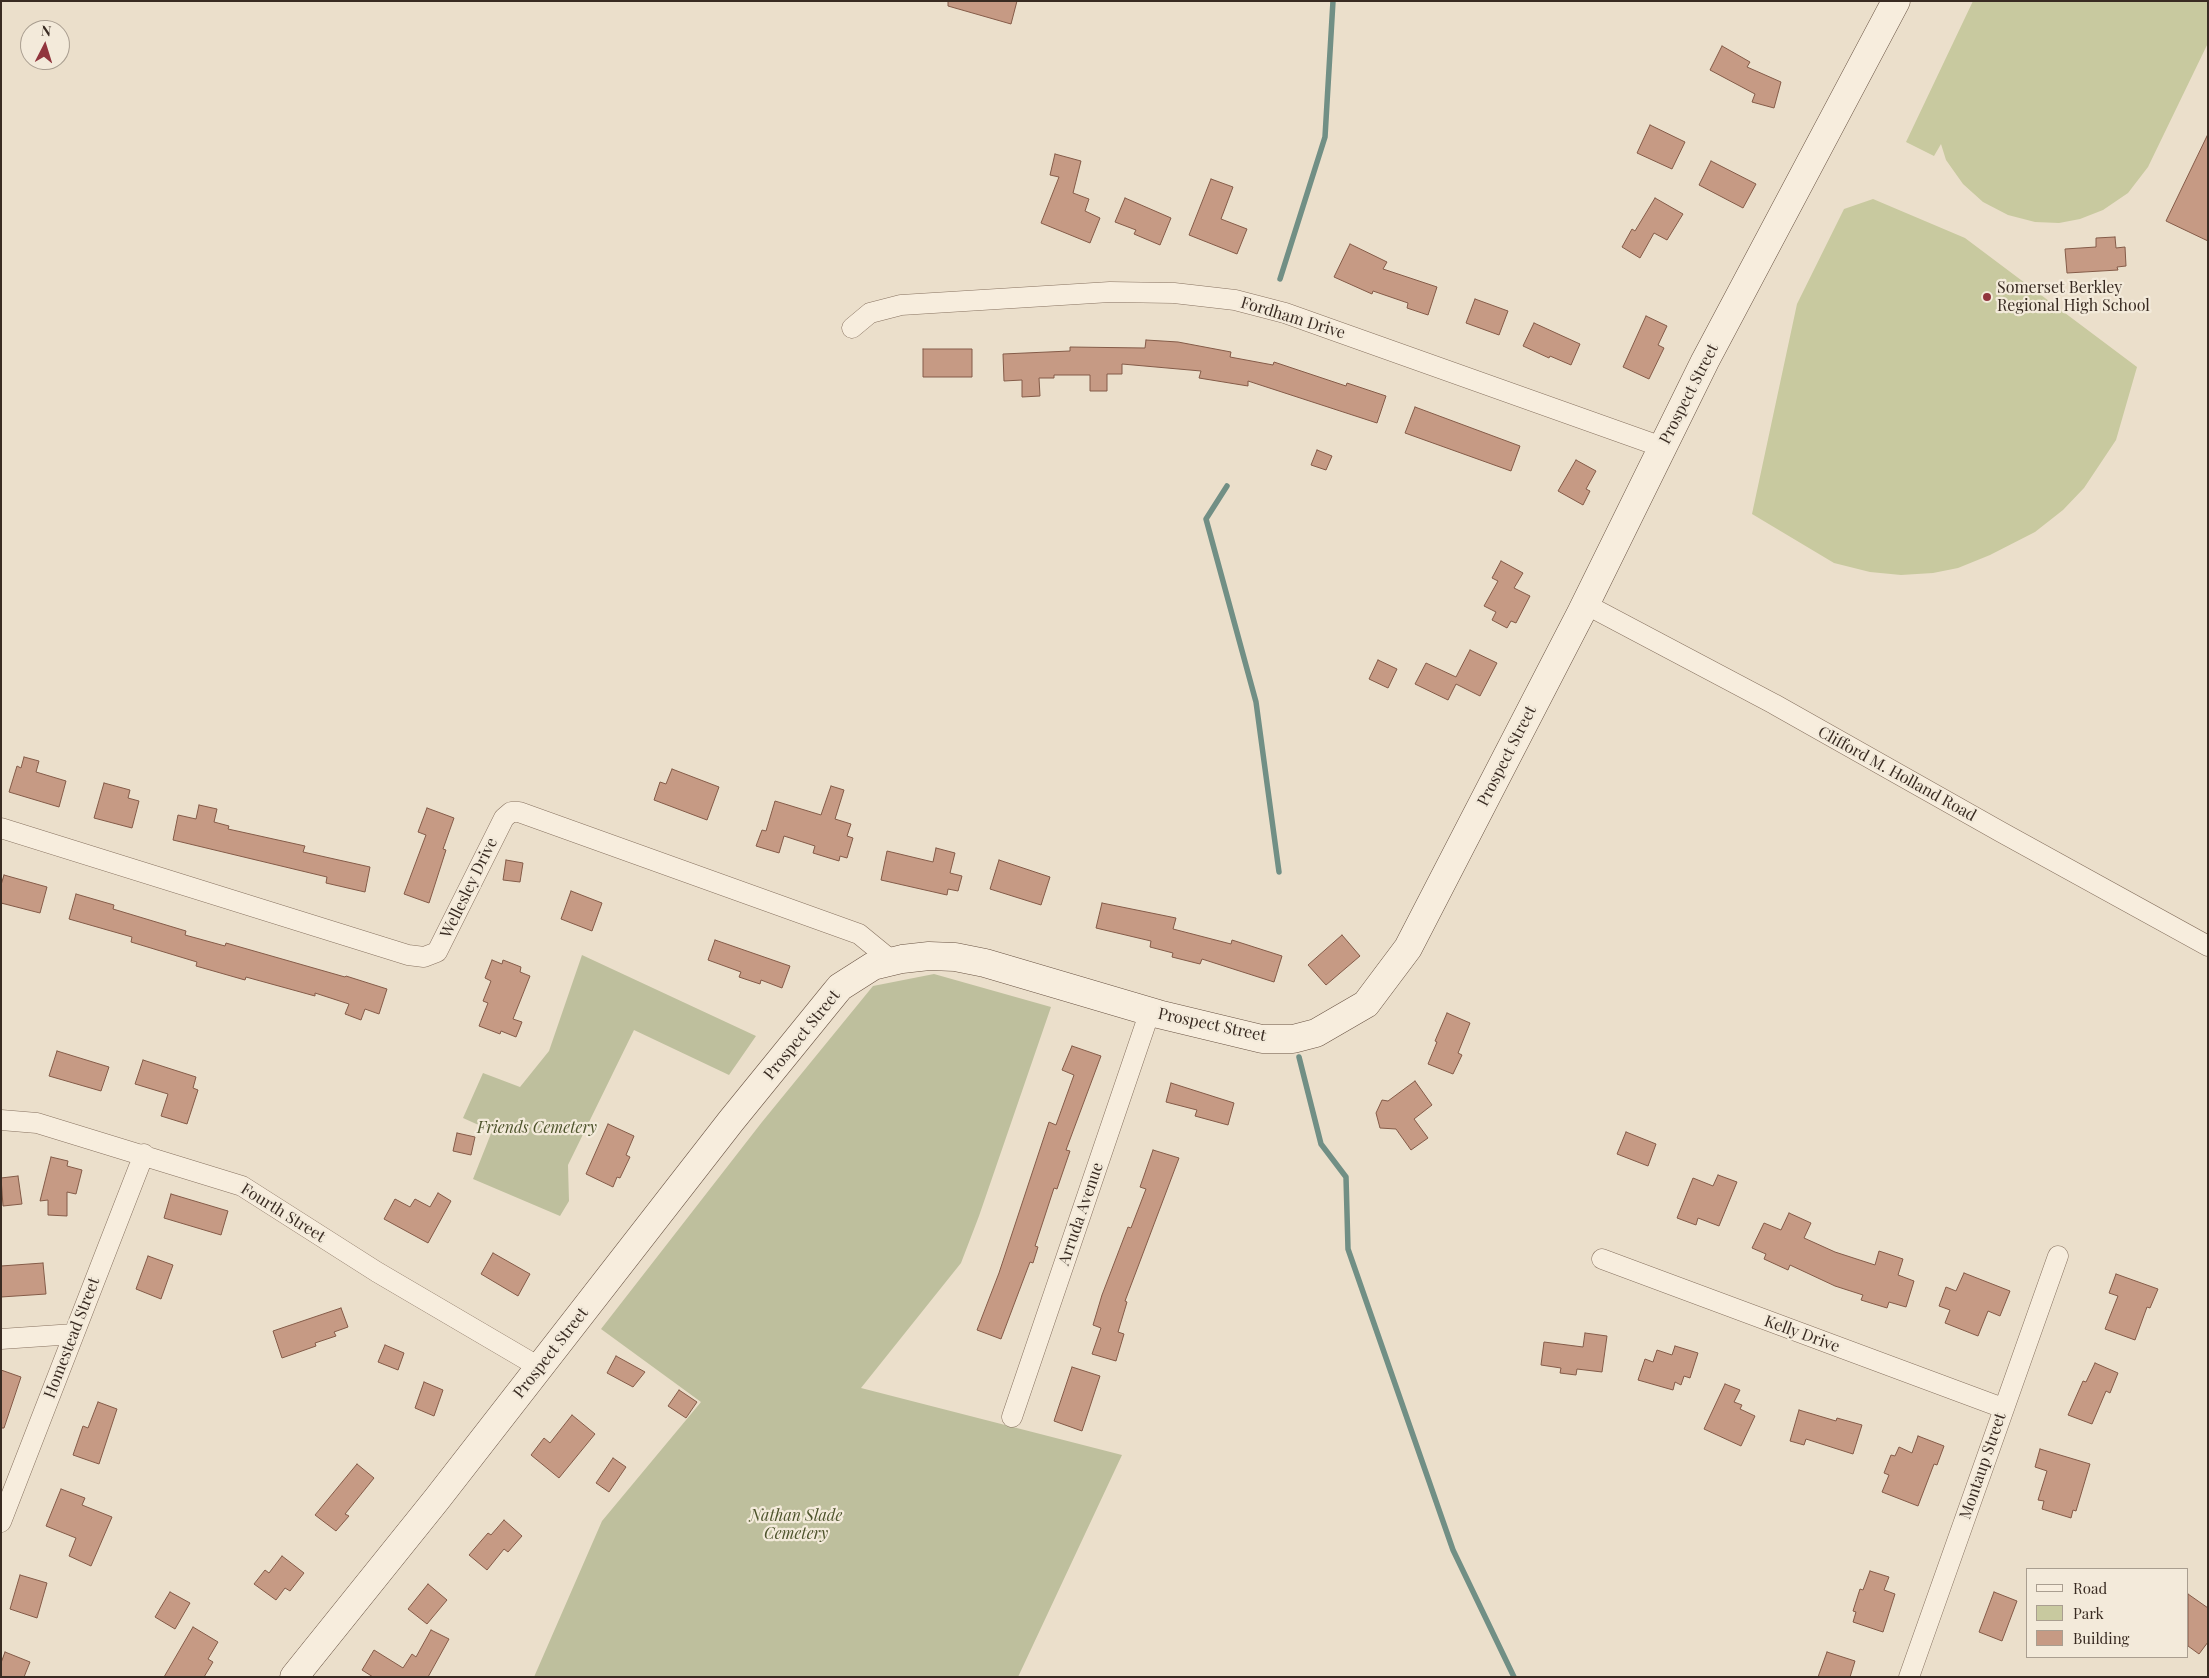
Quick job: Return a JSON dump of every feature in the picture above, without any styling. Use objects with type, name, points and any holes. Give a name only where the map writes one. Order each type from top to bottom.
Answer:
[{"type":"street","name":"Prospect Street","points":[[294,1677],[540,1368],[731,1121],[835,993],[840,987],[873,966],[892,961],[929,956],[955,957],[985,963],[1150,1011],[1262,1039],[1293,1039],[1316,1033],[1366,1004],[1408,948],[1585,604],[1705,361],[1896,1]]},
{"type":"street","name":"Fordham Drive","points":[[852,328],[870,313],[902,304],[1110,292],[1174,293],[1235,300],[1285,313],[1662,447]]},
{"type":"street","name":"Clifford M. Holland Road","points":[[1585,604],[1774,704],[2208,946]]},
{"type":"street","name":"Wellesley Drive","points":[[1,828],[408,955],[424,957],[438,952],[504,818],[511,812],[519,812],[859,934],[892,961]]},
{"type":"street","name":"Arruda Avenue","points":[[1012,1417],[1150,1011]]},
{"type":"street","name":"Fourth Street","points":[[1,1120],[37,1123],[144,1154],[242,1186],[377,1272],[540,1368]]},
{"type":"street","name":"Homestead Street","points":[[1,1522],[144,1154]]},
{"type":"street","name":"Montaup Street","points":[[1909,1677],[2058,1256]]},
{"type":"street","name":"Kelly Drive","points":[[1602,1259],[2003,1408]]},
{"type":"street","points":[[1,1339],[74,1334]]},
{"type":"green space","points":[[1973,1],[2208,1],[2208,43],[2148,167],[2128,193],[2103,210],[2080,219],[2059,223],[2035,222],[2008,215],[1983,202],[1963,184],[1946,160],[1941,144],[1934,156],[1906,142]]},
{"type":"green space","points":[[1873,199],[1965,238],[2137,367],[2116,440],[2084,488],[2063,510],[2035,532],[1990,555],[1958,568],[1933,573],[1901,575],[1870,572],[1834,563],[1752,514],[1797,304],[1844,209]]},
{"type":"green space","name":"Friends Cemetery","points":[[582,955],[756,1036],[729,1075],[634,1030],[568,1165],[569,1201],[560,1216],[473,1179],[492,1131],[463,1118],[483,1073],[520,1087],[549,1051]]},
{"type":"green space","name":"Nathan Slade Cemetery","points":[[934,974],[1051,1007],[961,1263],[861,1388],[1122,1455],[1018,1677],[534,1677],[602,1521],[701,1402],[601,1329],[762,1122],[873,986]]},
{"type":"building","points":[[948,1],[1017,1],[1011,24],[948,6]]},
{"type":"building","points":[[1722,46],[1750,62],[1747,67],[1781,82],[1774,108],[1752,102],[1755,94],[1710,70]]},
{"type":"building","points":[[1650,125],[1685,142],[1672,169],[1637,153]]},
{"type":"building","points":[[2208,134],[2208,241],[2166,221]]},
{"type":"building","points":[[1055,154],[1081,161],[1073,193],[1089,199],[1085,211],[1100,218],[1090,243],[1041,223],[1059,177],[1050,175]]},
{"type":"building","points":[[1711,161],[1756,184],[1743,208],[1699,185]]},
{"type":"building","points":[[1211,179],[1233,187],[1221,219],[1247,229],[1237,254],[1189,235]]},
{"type":"building","points":[[1125,198],[1171,218],[1160,245],[1134,234],[1136,230],[1115,222]]},
{"type":"building","points":[[1655,198],[1683,214],[1667,240],[1654,233],[1640,258],[1622,247],[1632,229],[1635,231]]},
{"type":"building","points":[[2115,237],[2116,248],[2125,247],[2126,266],[2117,267],[2118,270],[2067,273],[2065,249],[2096,247],[2096,238]]},
{"type":"building","points":[[1350,244],[1387,262],[1383,269],[1437,287],[1428,315],[1407,308],[1408,303],[1373,291],[1372,294],[1334,277]]},
{"type":"building","points":[[1475,299],[1508,311],[1499,335],[1466,323]]},
{"type":"building","points":[[1646,316],[1667,326],[1658,345],[1664,348],[1649,379],[1623,367]]},
{"type":"building","points":[[1534,323],[1580,344],[1571,365],[1550,356],[1549,358],[1523,346]]},
{"type":"building","points":[[1146,340],[1178,342],[1231,352],[1230,357],[1273,365],[1274,362],[1346,386],[1347,383],[1386,396],[1377,423],[1248,381],[1248,386],[1199,378],[1201,371],[1122,364],[1122,374],[1107,374],[1107,391],[1090,391],[1090,375],[1054,375],[1054,378],[1039,378],[1040,396],[1022,397],[1022,380],[1004,381],[1003,354],[1070,351],[1070,347],[1145,348]]},
{"type":"building","points":[[923,349],[972,349],[972,377],[923,377]]},
{"type":"building","points":[[1415,407],[1520,446],[1511,471],[1405,433]]},
{"type":"building","points":[[1317,450],[1332,456],[1326,470],[1311,465]]},
{"type":"building","points":[[1576,460],[1596,471],[1586,489],[1590,491],[1583,505],[1558,491]]},
{"type":"building","points":[[1501,561],[1523,573],[1514,588],[1530,596],[1516,623],[1511,621],[1507,628],[1492,620],[1496,612],[1484,606],[1498,581],[1492,578]]},
{"type":"building","points":[[1470,650],[1497,663],[1480,696],[1456,684],[1448,700],[1415,684],[1426,663],[1456,677]]},
{"type":"building","points":[[1378,660],[1397,669],[1388,688],[1369,679]]},
{"type":"building","points":[[24,757],[39,761],[36,772],[66,781],[59,807],[9,792],[17,766],[21,768]]},
{"type":"building","points":[[672,769],[719,787],[707,820],[654,800],[660,782],[666,784]]},
{"type":"building","points":[[104,783],[130,790],[128,798],[139,801],[132,828],[94,818]]},
{"type":"building","points":[[831,786],[844,790],[835,819],[851,824],[847,836],[853,838],[847,858],[840,856],[839,861],[813,853],[815,846],[784,836],[779,853],[756,846],[762,830],[766,831],[775,801],[821,815]]},
{"type":"building","points":[[199,805],[217,809],[214,822],[229,826],[228,829],[305,846],[303,852],[370,867],[365,892],[326,883],[327,877],[173,840],[178,815],[196,819]]},
{"type":"building","points":[[427,808],[454,818],[443,849],[446,850],[429,903],[404,894],[426,835],[418,832]]},
{"type":"building","points":[[936,848],[955,853],[950,873],[962,876],[958,891],[948,889],[947,895],[881,880],[887,851],[933,862]]},
{"type":"building","points":[[506,860],[523,863],[520,882],[503,880]]},
{"type":"building","points":[[999,860],[1050,877],[1041,905],[990,889]]},
{"type":"building","points":[[4,875],[47,887],[40,913],[1,903],[1,885]]},
{"type":"building","points":[[571,891],[602,903],[592,931],[561,919]]},
{"type":"building","points":[[76,894],[114,905],[113,909],[186,931],[185,935],[225,946],[226,943],[387,989],[379,1014],[365,1009],[361,1020],[345,1014],[349,1004],[315,993],[315,996],[246,977],[245,980],[196,966],[197,962],[131,942],[132,937],[69,919]]},
{"type":"building","points":[[1102,903],[1176,918],[1173,929],[1231,944],[1232,940],[1282,956],[1274,982],[1202,959],[1200,964],[1172,957],[1173,953],[1150,947],[1151,941],[1096,928]]},
{"type":"building","points":[[1342,935],[1360,956],[1326,985],[1308,965]]},
{"type":"building","points":[[715,940],[790,966],[782,988],[761,980],[760,984],[739,977],[741,972],[708,960]]},
{"type":"building","points":[[492,960],[502,964],[503,960],[521,967],[520,972],[530,976],[513,1019],[522,1022],[516,1037],[501,1031],[500,1034],[479,1026],[488,1003],[483,1001],[491,981],[485,978]]},
{"type":"building","points":[[1447,1013],[1470,1023],[1458,1053],[1462,1055],[1453,1074],[1428,1064]]},
{"type":"building","points":[[1072,1046],[1101,1056],[1066,1150],[1070,1151],[1057,1189],[1054,1188],[1035,1246],[1038,1247],[1033,1263],[1030,1262],[1001,1339],[977,1330],[999,1273],[1049,1122],[1056,1125],[1074,1075],[1062,1070]]},
{"type":"building","points":[[57,1051],[109,1067],[101,1091],[49,1076]]},
{"type":"building","points":[[143,1060],[196,1077],[193,1088],[198,1090],[187,1124],[161,1116],[168,1094],[135,1084]]},
{"type":"building","points":[[1415,1081],[1432,1105],[1414,1119],[1428,1138],[1411,1150],[1396,1129],[1380,1128],[1376,1113],[1382,1100],[1388,1101]]},
{"type":"building","points":[[1171,1083],[1234,1103],[1228,1125],[1195,1116],[1197,1110],[1166,1102]]},
{"type":"building","points":[[608,1124],[634,1136],[626,1155],[630,1157],[620,1178],[617,1177],[613,1187],[586,1174]]},
{"type":"building","points":[[1626,1132],[1656,1144],[1648,1166],[1617,1154]]},
{"type":"building","points":[[457,1133],[475,1137],[471,1155],[453,1151]]},
{"type":"building","points":[[1153,1150],[1179,1158],[1125,1301],[1127,1302],[1118,1332],[1124,1334],[1116,1361],[1092,1354],[1101,1328],[1093,1325],[1102,1295],[1128,1227],[1131,1228],[1146,1189],[1140,1187]]},
{"type":"building","points":[[51,1157],[68,1161],[67,1166],[82,1170],[76,1194],[67,1192],[67,1216],[48,1215],[48,1200],[40,1201]]},
{"type":"building","points":[[1718,1175],[1737,1182],[1719,1226],[1698,1218],[1696,1225],[1677,1218],[1693,1178],[1713,1186]]},
{"type":"building","points":[[18,1176],[22,1204],[3,1206],[1,1178]]},
{"type":"building","points":[[438,1193],[451,1201],[428,1243],[384,1219],[395,1199],[410,1207],[415,1199],[430,1207]]},
{"type":"building","points":[[171,1194],[228,1211],[221,1235],[164,1218]]},
{"type":"building","points":[[1789,1213],[1811,1223],[1804,1238],[1835,1252],[1875,1265],[1879,1251],[1903,1259],[1898,1275],[1914,1281],[1906,1307],[1889,1302],[1887,1308],[1861,1300],[1863,1295],[1835,1286],[1790,1265],[1788,1270],[1764,1259],[1766,1254],[1752,1248],[1764,1223],[1781,1230]]},
{"type":"building","points":[[493,1253],[530,1274],[518,1296],[481,1274]]},
{"type":"building","points":[[148,1256],[173,1265],[161,1299],[136,1289]]},
{"type":"building","points":[[43,1263],[46,1294],[1,1297],[1,1266]]},
{"type":"building","points":[[1964,1273],[2010,1291],[2000,1316],[1988,1311],[1978,1336],[1945,1323],[1950,1310],[1939,1306],[1946,1287],[1956,1291]]},
{"type":"building","points":[[2116,1274],[2158,1289],[2150,1308],[2147,1307],[2135,1340],[2105,1329],[2118,1296],[2109,1293]]},
{"type":"building","points":[[341,1308],[348,1327],[334,1332],[336,1336],[315,1343],[316,1346],[282,1358],[273,1331]]},
{"type":"building","points":[[1585,1333],[1607,1336],[1602,1372],[1577,1369],[1576,1375],[1560,1373],[1561,1368],[1541,1365],[1544,1342],[1583,1347]]},
{"type":"building","points":[[385,1345],[404,1353],[398,1370],[378,1362]]},
{"type":"building","points":[[1675,1346],[1698,1353],[1690,1378],[1684,1376],[1681,1385],[1675,1382],[1673,1390],[1638,1380],[1645,1359],[1653,1362],[1657,1350],[1672,1355]]},
{"type":"building","points":[[616,1356],[645,1372],[633,1387],[607,1373]]},
{"type":"building","points":[[2095,1363],[2118,1373],[2110,1393],[2106,1391],[2092,1424],[2068,1415],[2083,1381],[2086,1382]]},
{"type":"building","points":[[1072,1367],[1100,1376],[1082,1431],[1054,1421]]},
{"type":"building","points":[[1,1370],[21,1377],[4,1428],[1,1428]]},
{"type":"building","points":[[424,1382],[443,1390],[434,1416],[415,1408]]},
{"type":"building","points":[[1725,1384],[1740,1390],[1734,1402],[1742,1405],[1740,1409],[1755,1416],[1741,1446],[1704,1429]]},
{"type":"building","points":[[679,1390],[697,1402],[686,1418],[668,1406]]},
{"type":"building","points":[[98,1402],[117,1409],[99,1464],[73,1455],[83,1426],[88,1428]]},
{"type":"building","points":[[1799,1410],[1836,1421],[1837,1418],[1862,1425],[1853,1454],[1806,1439],[1804,1445],[1790,1441]]},
{"type":"building","points":[[572,1415],[595,1434],[559,1478],[531,1455],[544,1438],[550,1443]]},
{"type":"building","points":[[1918,1436],[1944,1446],[1937,1465],[1934,1464],[1918,1506],[1882,1492],[1889,1475],[1884,1473],[1891,1455],[1895,1456],[1899,1447],[1912,1453]]},
{"type":"building","points":[[2040,1449],[2090,1464],[2076,1511],[2073,1510],[2071,1518],[2042,1509],[2044,1501],[2038,1500],[2047,1471],[2035,1467]]},
{"type":"building","points":[[613,1458],[626,1467],[609,1492],[596,1483]]},
{"type":"building","points":[[357,1464],[374,1478],[345,1514],[349,1516],[336,1531],[315,1515]]},
{"type":"building","points":[[61,1489],[85,1498],[82,1505],[112,1517],[91,1566],[69,1556],[76,1538],[46,1526]]},
{"type":"building","points":[[504,1520],[522,1536],[508,1552],[504,1549],[487,1570],[469,1555],[488,1533],[491,1535]]},
{"type":"building","points":[[282,1556],[304,1573],[290,1591],[285,1588],[276,1600],[254,1584],[265,1570],[269,1573]]},
{"type":"building","points":[[1870,1571],[1889,1577],[1884,1590],[1895,1594],[1883,1632],[1853,1622],[1856,1612],[1853,1611],[1860,1589],[1863,1590]]},
{"type":"building","points":[[20,1575],[47,1583],[37,1618],[10,1609]]},
{"type":"building","points":[[428,1584],[447,1600],[427,1624],[408,1609]]},
{"type":"building","points":[[170,1592],[190,1603],[175,1629],[155,1617]]},
{"type":"building","points":[[1994,1592],[2017,1601],[2002,1641],[1979,1632]]},
{"type":"building","points":[[2189,1595],[2208,1608],[2208,1642],[2199,1654],[2189,1647]]},
{"type":"building","points":[[193,1627],[218,1642],[208,1659],[213,1662],[204,1677],[164,1677]]},
{"type":"building","points":[[431,1630],[449,1639],[428,1677],[373,1677],[362,1670],[374,1650],[403,1668],[412,1654],[416,1657]]},
{"type":"building","points":[[5,1652],[30,1662],[24,1677],[1,1677],[1,1663]]},
{"type":"building","points":[[1827,1652],[1855,1661],[1850,1677],[1818,1677]]},
{"type":"waterway","points":[[1280,279],[1325,137],[1333,1]]},
{"type":"waterway","points":[[1227,486],[1206,519],[1256,702],[1279,872]]},
{"type":"waterway","points":[[1299,1057],[1321,1144],[1346,1177],[1348,1249],[1453,1550],[1514,1677]]},
{"type":"place","name":"Somerset Berkley Regional High School","points":[[1987,297]]}]
